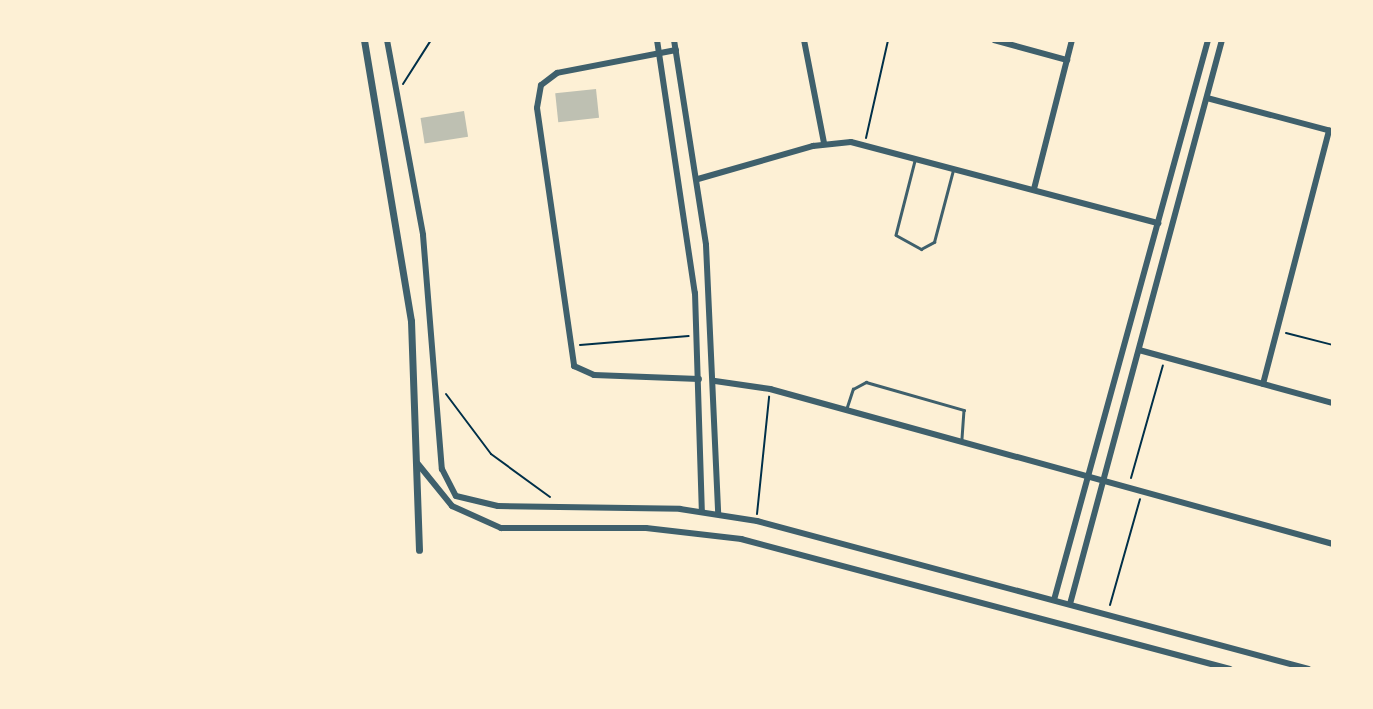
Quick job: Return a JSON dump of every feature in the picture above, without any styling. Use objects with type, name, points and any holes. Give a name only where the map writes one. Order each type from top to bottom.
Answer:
[{"type":"street","points":[[364,40],[401,237],[418,464],[419,550]]},
{"type":"street","points":[[387,40],[399,91],[438,380],[442,469],[456,496],[498,506],[702,512],[757,521],[1310,669]]},
{"type":"street","points":[[657,40],[682,181],[697,335],[702,512]]},
{"type":"street","points":[[674,40],[698,178],[715,372],[718,514]]},
{"type":"street","points":[[804,40],[824,143]]},
{"type":"street","points":[[994,40],[1067,60]]},
{"type":"street","points":[[1034,189],[1072,40]]},
{"type":"street","points":[[1054,600],[1208,40]]},
{"type":"street","points":[[1070,604],[1222,40]]},
{"type":"street","points":[[676,50],[557,73],[537,93],[568,346],[583,373],[699,376],[715,372]]},
{"type":"street","points":[[1207,98],[1331,131],[1263,384]]},
{"type":"street","points":[[698,178],[824,143],[865,143],[1158,223]]},
{"type":"street","points":[[1164,200],[1178,204]]},
{"type":"street","points":[[1154,235],[1169,239]]},
{"type":"street","points":[[1139,350],[1333,403]]},
{"type":"street","points":[[715,381],[770,389],[1333,544]]},
{"type":"street","points":[[418,464],[452,506],[501,528],[646,528],[741,539],[1207,666],[1230,669]]},
{"type":"lane","points":[[916,157],[896,235],[921,249],[934,242],[954,167]]},
{"type":"lane","points":[[846,410],[853,389],[866,382],[964,410],[962,442]]},
{"type":"path","points":[[399,91],[431,40]]},
{"type":"path","points":[[865,143],[888,40]]},
{"type":"path","points":[[1277,330],[1333,345]]},
{"type":"path","points":[[568,346],[697,335]]},
{"type":"path","points":[[1128,488],[1166,358]]},
{"type":"path","points":[[438,380],[491,454],[566,506]]},
{"type":"path","points":[[757,521],[770,389]]},
{"type":"path","points":[[1107,614],[1142,492]]},
{"type":"building","points":[[596,89],[599,118],[558,122],[555,93]]},
{"type":"building","points":[[464,111],[468,137],[425,144],[421,118]]}]
